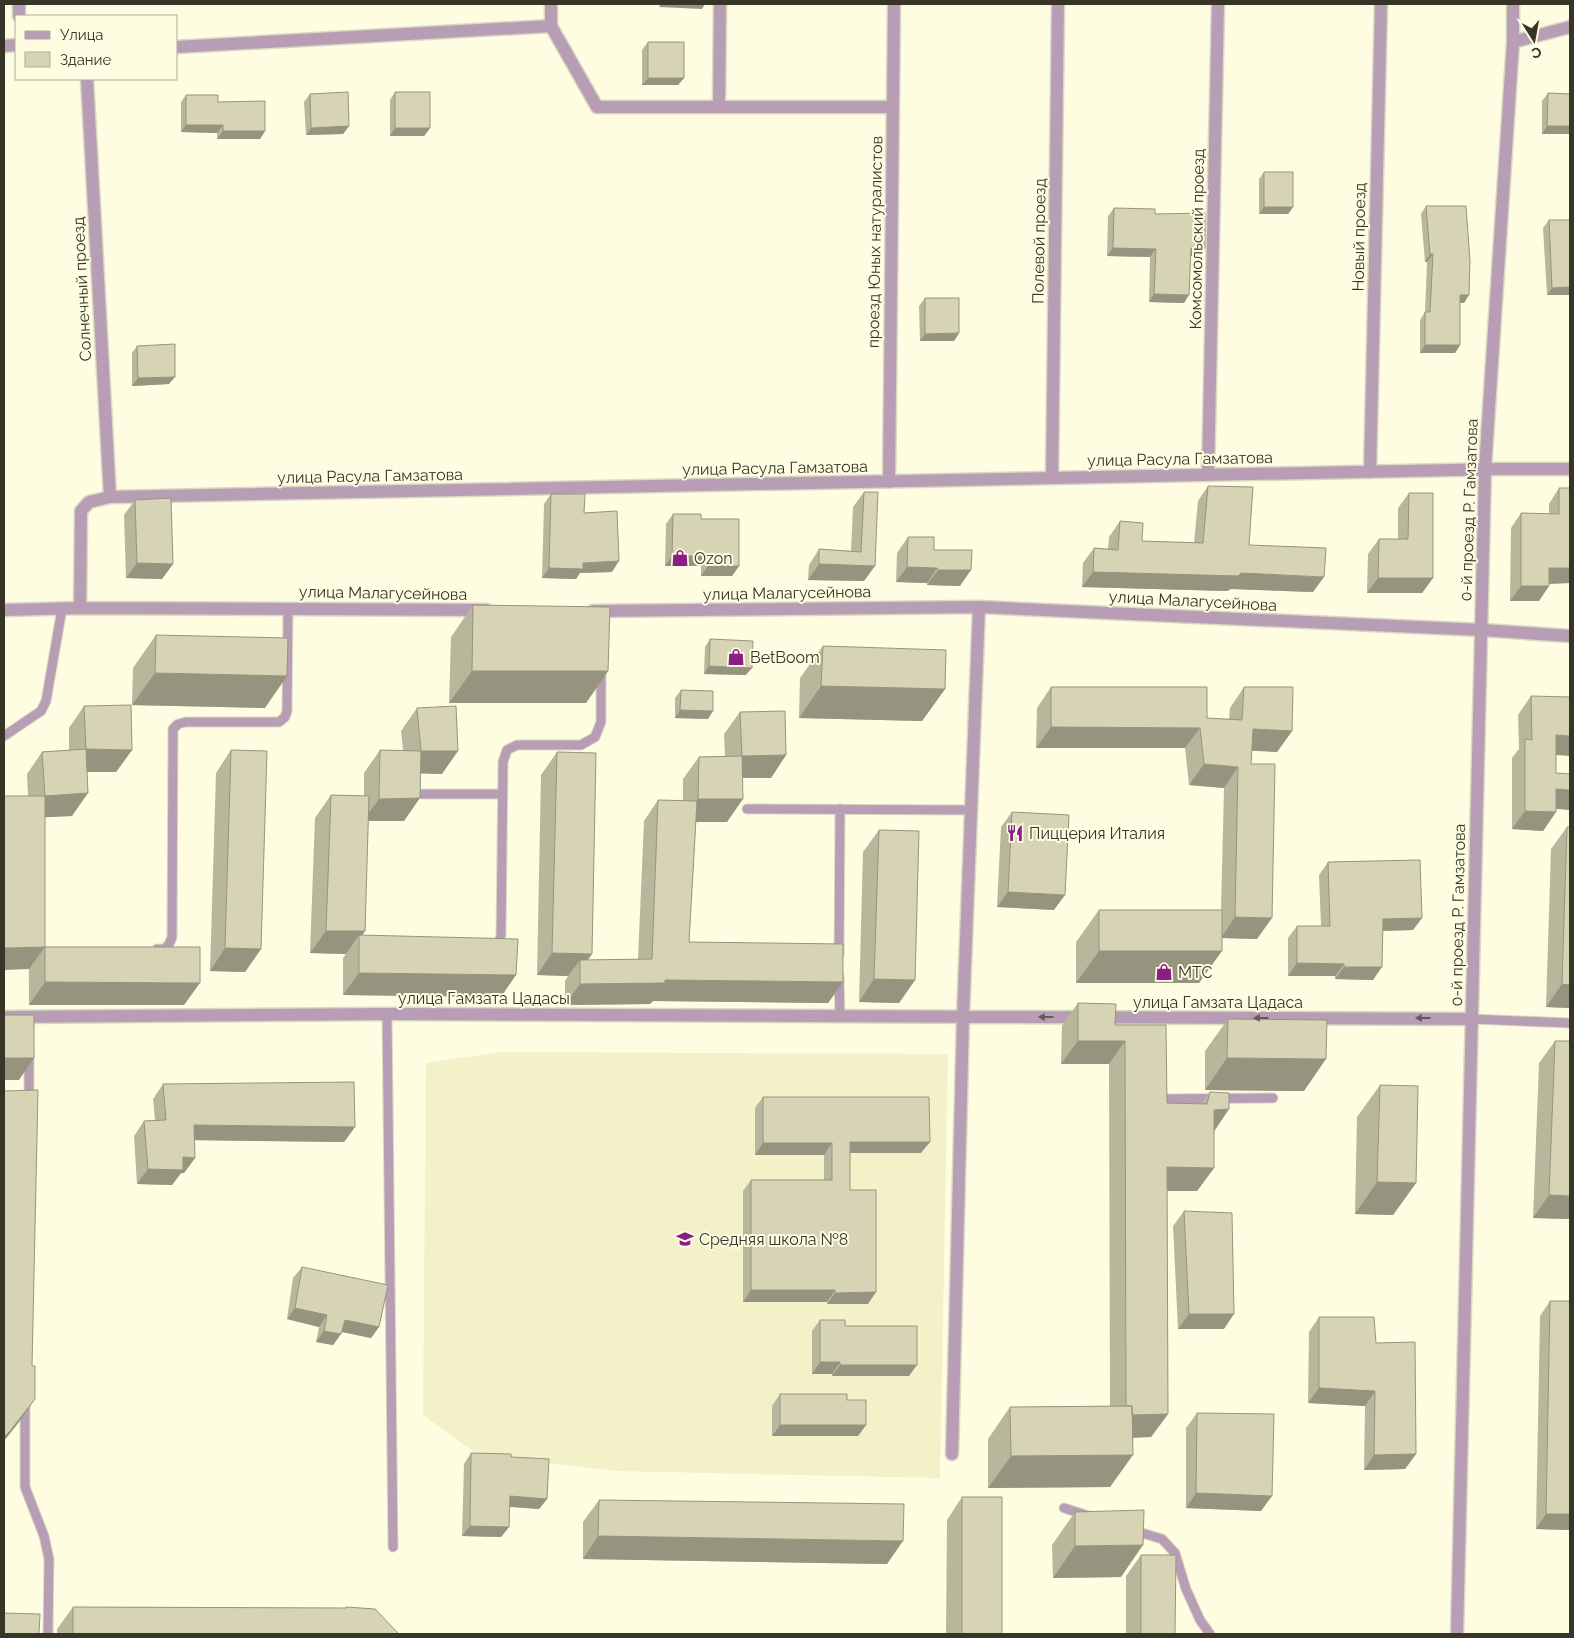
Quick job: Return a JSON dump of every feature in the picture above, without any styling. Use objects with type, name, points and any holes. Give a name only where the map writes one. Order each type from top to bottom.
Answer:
[{"type":"street","points":[[551,4],[551,26],[598,107],[893,107]]},
{"type":"street","points":[[719,107],[720,4]]},
{"type":"street","name":"проезд Юных натуралистов","points":[[889,482],[894,4]]},
{"type":"street","name":"Полевой проезд","points":[[1052,478],[1058,4]]},
{"type":"street","name":"Комсомольский проезд","points":[[1208,475],[1218,4]]},
{"type":"street","name":"Новый проезд","points":[[1370,472],[1381,4]]},
{"type":"street","name":"0-й проезд Р. Гамзатова","points":[[1457,1634],[1485,470],[1513,42],[1513,4]]},
{"type":"street","points":[[178,47],[551,26]]},
{"type":"street","points":[[1513,42],[1570,27]]},
{"type":"street","name":"Солнечный проезд","points":[[87,80],[110,497]]},
{"type":"street","name":"улица Расула Гамзатова","points":[[80,608],[81,512],[90,502],[110,497],[1570,469]]},
{"type":"street","points":[[952,1454],[970,810],[979,607]]},
{"type":"street","name":"улица Малагусейнова","points":[[582,611],[602,616],[979,607],[1482,630],[1570,636]]},
{"type":"street","name":"улица Малагусейнова","points":[[4,610],[62,608],[288,608],[494,610]]},
{"type":"street","name":"улица Гамзата Цадасы","points":[[4,1017],[28,1022],[387,1014],[964,1017]]},
{"type":"street","name":"улица Гамзата Цадаса","points":[[964,1017],[1159,1022],[1472,1019]]},
{"type":"lane","points":[[4,736],[41,711],[46,701],[62,608]]},
{"type":"lane","points":[[144,949],[163,950],[169,946],[172,937],[174,729],[178,724],[186,722],[280,722],[285,717],[287,711],[288,608]]},
{"type":"lane","points":[[482,949],[492,949],[499,943],[501,935],[503,762],[507,750],[517,745],[581,744],[595,737],[601,722],[601,657]]},
{"type":"lane","points":[[422,794],[502,794]]},
{"type":"lane","points":[[747,809],[970,810]]},
{"type":"lane","points":[[840,809],[840,1016]]},
{"type":"lane","points":[[829,946],[839,946]]},
{"type":"lane","points":[[387,1014],[393,1547]]},
{"type":"lane","points":[[1472,1019],[1570,1023]]},
{"type":"lane","points":[[29,1045],[25,1101],[29,1111]]},
{"type":"lane","points":[[1160,1090],[1160,1099],[1273,1098]]},
{"type":"lane","points":[[26,1393],[25,1488],[44,1536],[49,1559],[48,1634]]},
{"type":"lane","points":[[1064,1508],[1100,1519]]},
{"type":"lane","points":[[1126,1528],[1162,1539],[1175,1553],[1186,1589],[1200,1620],[1210,1634]]},
{"type":"shaded area","name":"Средняя школа №8","points":[[502,1052],[948,1054],[940,1478],[616,1471],[478,1455],[423,1415],[426,1063]]},
{"type":"building","points":[[648,42],[684,42],[684,78],[648,78]]},
{"type":"building","points":[[348,92],[349,126],[311,128],[310,94]]},
{"type":"building","points":[[395,92],[430,92],[430,128],[395,128]]},
{"type":"building","points":[[1548,93],[1570,94],[1570,126],[1547,126]]},
{"type":"building","points":[[186,95],[218,95],[218,102],[265,101],[265,131],[223,131],[223,125],[186,125]]},
{"type":"building","points":[[1264,172],[1293,172],[1293,207],[1264,207]]},
{"type":"building","points":[[1426,206],[1466,206],[1470,261],[1469,295],[1460,295],[1460,345],[1425,345],[1425,312],[1430,312],[1433,254],[1430,254]]},
{"type":"building","points":[[1114,208],[1155,209],[1155,214],[1205,213],[1205,248],[1191,248],[1189,295],[1154,294],[1156,249],[1113,248]]},
{"type":"building","points":[[1549,220],[1570,220],[1570,287],[1552,288]]},
{"type":"building","points":[[925,298],[959,298],[959,333],[925,334]]},
{"type":"building","points":[[175,344],[175,377],[138,378],[137,346]]},
{"type":"building","points":[[1208,486],[1253,487],[1249,545],[1326,548],[1324,577],[1241,573],[1238,576],[1093,572],[1094,548],[1118,550],[1120,521],[1143,523],[1142,541],[1203,543]]},
{"type":"building","points":[[1559,488],[1570,488],[1570,568],[1549,568],[1549,586],[1521,586],[1521,513],[1559,514]]},
{"type":"building","points":[[864,492],[878,492],[875,566],[819,564],[819,549],[861,552]]},
{"type":"building","points":[[1409,493],[1433,493],[1433,578],[1378,578],[1379,539],[1408,539]]},
{"type":"building","points":[[551,494],[585,494],[584,513],[617,511],[619,561],[583,563],[583,569],[549,568]]},
{"type":"building","points":[[171,498],[173,564],[137,563],[135,500]]},
{"type":"building","points":[[673,514],[701,514],[701,519],[739,519],[739,566],[708,566],[708,556],[672,556]]},
{"type":"building","points":[[908,537],[934,537],[934,550],[972,550],[971,570],[938,570],[937,568],[907,567]]},
{"type":"building","points":[[473,605],[610,607],[608,671],[472,671]]},
{"type":"building","points":[[156,635],[288,638],[287,676],[155,673]]},
{"type":"building","points":[[710,639],[753,641],[752,668],[709,666]]},
{"type":"building","points":[[823,646],[946,650],[945,689],[821,686]]},
{"type":"building","points":[[1051,687],[1207,687],[1207,718],[1242,720],[1244,687],[1293,687],[1292,731],[1253,729],[1251,764],[1275,764],[1272,918],[1235,917],[1238,767],[1204,764],[1200,728],[1051,727]]},
{"type":"building","points":[[681,690],[713,691],[713,711],[680,710]]},
{"type":"building","points":[[1531,696],[1570,697],[1570,736],[1556,735],[1556,773],[1570,774],[1570,790],[1556,789],[1556,812],[1525,811],[1525,739],[1532,740]]},
{"type":"building","points":[[131,705],[132,750],[86,749],[84,706]]},
{"type":"building","points":[[456,706],[458,751],[421,751],[417,708]]},
{"type":"building","points":[[785,711],[786,755],[742,756],[740,712]]},
{"type":"building","points":[[86,749],[88,793],[45,796],[42,752]]},
{"type":"building","points":[[231,750],[267,751],[261,949],[225,948]]},
{"type":"building","points":[[380,750],[421,751],[420,798],[379,799]]},
{"type":"building","points":[[557,752],[596,753],[592,954],[552,953]]},
{"type":"building","points":[[742,756],[743,799],[698,799],[699,757]]},
{"type":"building","points":[[331,795],[369,796],[365,931],[326,931]]},
{"type":"building","points":[[4,796],[45,796],[45,947],[4,948]]},
{"type":"building","points":[[658,800],[697,801],[689,942],[843,944],[843,982],[665,980],[665,983],[580,984],[580,960],[652,959]]},
{"type":"building","points":[[1012,812],[1069,815],[1065,895],[1008,892]]},
{"type":"building","points":[[1567,827],[1570,827],[1570,985],[1562,984]]},
{"type":"building","points":[[879,830],[919,831],[915,980],[874,979]]},
{"type":"building","points":[[1420,860],[1422,918],[1383,919],[1382,967],[1344,967],[1344,964],[1297,963],[1297,926],[1330,926],[1328,862]]},
{"type":"building","points":[[1099,910],[1222,910],[1222,951],[1099,951]]},
{"type":"building","points":[[359,935],[518,939],[516,975],[359,973]]},
{"type":"building","points":[[45,947],[200,947],[200,983],[45,982]]},
{"type":"building","points":[[1078,1003],[1116,1004],[1115,1025],[1166,1025],[1167,1103],[1207,1104],[1210,1092],[1229,1093],[1229,1109],[1214,1110],[1214,1168],[1167,1167],[1168,1414],[1132,1415],[1132,1406],[1126,1406],[1125,1041],[1078,1041]]},
{"type":"building","points":[[4,1015],[34,1015],[34,1058],[4,1058]]},
{"type":"building","points":[[1228,1019],[1327,1020],[1326,1059],[1227,1058]]},
{"type":"building","points":[[1555,1041],[1570,1041],[1570,1196],[1549,1195]]},
{"type":"building","points":[[354,1082],[355,1127],[194,1125],[195,1158],[183,1157],[183,1170],[148,1169],[144,1121],[166,1120],[163,1084]]},
{"type":"building","points":[[1380,1085],[1418,1086],[1416,1183],[1377,1182]]},
{"type":"building","points":[[38,1090],[32,1366],[35,1366],[35,1399],[4,1437],[4,1091]]},
{"type":"building","points":[[763,1097],[929,1097],[930,1142],[850,1142],[850,1190],[876,1190],[876,1292],[835,1293],[835,1290],[751,1290],[751,1180],[832,1180],[832,1143],[763,1143]]},
{"type":"building","points":[[1184,1211],[1232,1213],[1234,1314],[1189,1314]]},
{"type":"building","points":[[302,1267],[388,1285],[379,1327],[345,1320],[341,1334],[324,1331],[327,1315],[295,1308]]},
{"type":"building","points":[[1550,1301],[1570,1301],[1570,1514],[1546,1514]]},
{"type":"building","points":[[1319,1317],[1374,1317],[1376,1343],[1415,1342],[1416,1454],[1374,1455],[1375,1391],[1319,1388]]},
{"type":"building","points":[[820,1320],[845,1320],[845,1326],[917,1326],[917,1365],[840,1365],[840,1362],[820,1362]]},
{"type":"building","points":[[780,1394],[847,1394],[847,1400],[866,1400],[866,1425],[780,1425]]},
{"type":"building","points":[[1132,1406],[1133,1455],[1011,1456],[1010,1407]]},
{"type":"building","points":[[1197,1413],[1274,1414],[1272,1496],[1196,1493]]},
{"type":"building","points":[[471,1453],[511,1454],[511,1457],[549,1459],[547,1499],[510,1496],[509,1527],[470,1526]]},
{"type":"building","points":[[962,1497],[1002,1497],[1002,1634],[962,1634]]},
{"type":"building","points":[[599,1500],[904,1504],[903,1541],[598,1536]]},
{"type":"building","points":[[1144,1510],[1143,1545],[1075,1546],[1075,1512]]},
{"type":"building","points":[[1141,1555],[1176,1555],[1175,1634],[1141,1634]]},
{"type":"building","points":[[73,1607],[346,1607],[375,1609],[399,1634],[73,1634]]},
{"type":"building","points":[[4,1613],[40,1614],[39,1634],[4,1634]]},
{"type":"place","name":"Ozon","points":[[680,558]]},
{"type":"place","name":"BetBoom","points":[[736,657]]},
{"type":"place","name":"Пиццерия Италия","points":[[1015,833]]},
{"type":"place","name":"МТС","points":[[1164,972]]},
{"type":"place","name":"Средняя школа №8","points":[[685,1239]]}]
